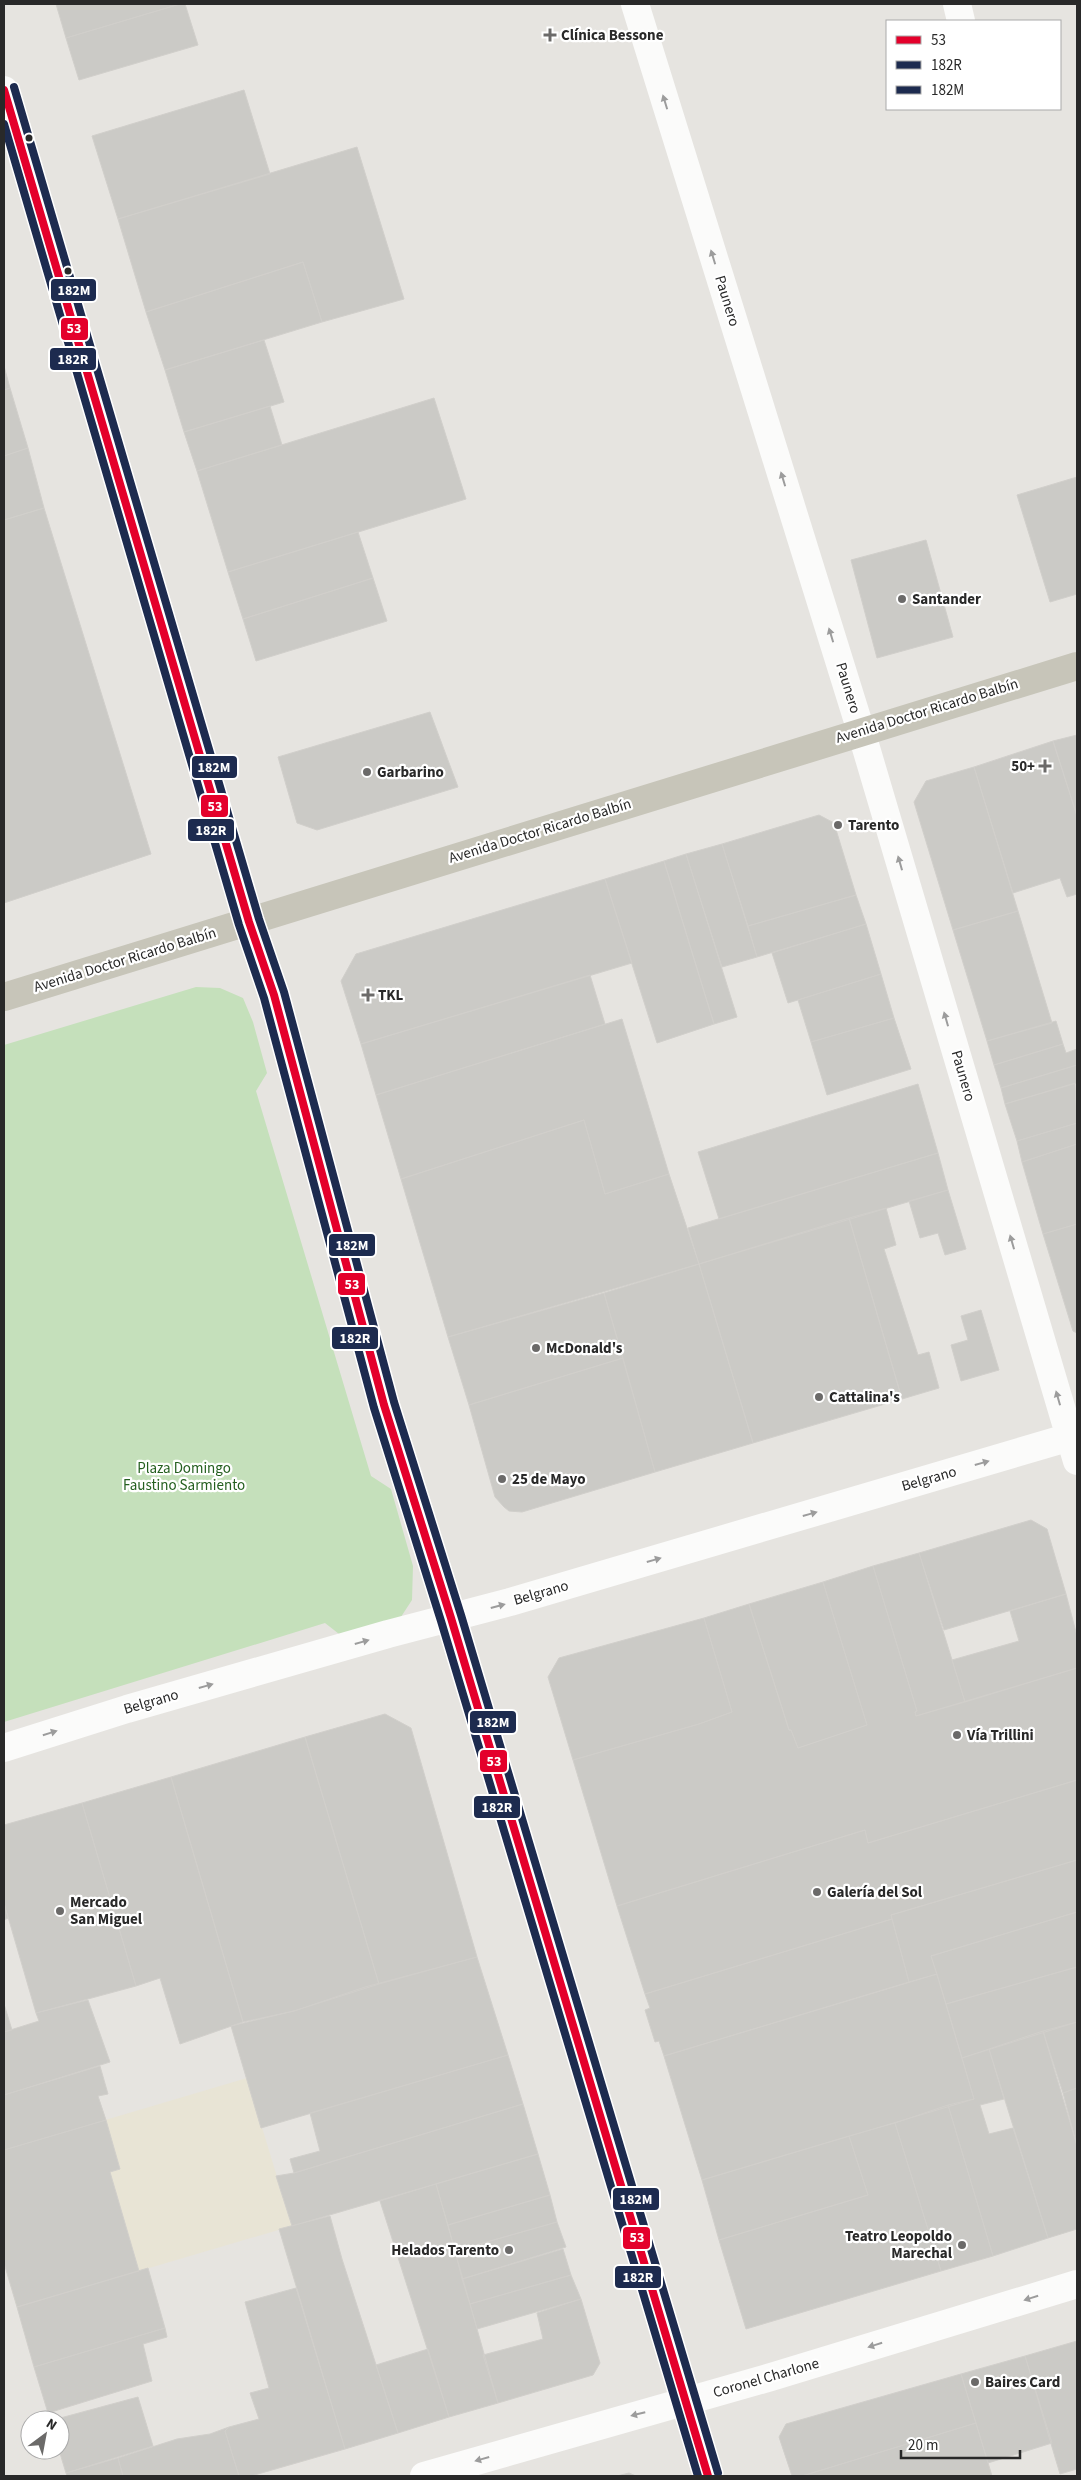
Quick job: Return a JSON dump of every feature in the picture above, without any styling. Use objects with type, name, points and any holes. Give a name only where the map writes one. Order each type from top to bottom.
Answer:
[{"type":"main road","name":"Avenida Doctor Ricardo Balbín","points":[[4,997],[861,731],[1077,666]]},
{"type":"street","name":"Paunero","points":[[634,4],[861,731],[1075,1445]]},
{"type":"street","points":[[957,4],[961,20]]},
{"type":"street","points":[[4,90],[178,675],[249,922],[274,995],[384,1405],[451,1618],[708,2476]]},
{"type":"street","name":"Belgrano","points":[[4,1748],[127,1709],[1075,1445]]},
{"type":"street","name":"Coronel Charlone","points":[[424,2476],[616,2419],[686,2402],[1077,2284]]},
{"type":"shaded area","points":[[247,2078],[292,2226],[17,2307],[4,2263],[4,2150]]},
{"type":"green space","name":"Plaza Domingo Faustino Sarmiento","points":[[196,987],[220,988],[243,998],[253,1022],[267,1073],[256,1091],[371,1476],[391,1489],[413,1566],[412,1600],[397,1623],[348,1641],[325,1623],[4,1722],[4,1045]]},
{"type":"building","points":[[56,4],[180,4],[66,38]]},
{"type":"building","points":[[185,4],[198,45],[79,80],[66,38]]},
{"type":"building","points":[[244,90],[270,174],[118,219],[92,136]]},
{"type":"building","points":[[357,147],[404,299],[322,322],[303,262],[146,312],[118,219]]},
{"type":"building","points":[[303,262],[322,322],[165,370],[146,312]]},
{"type":"building","points":[[264,340],[284,402],[184,432],[165,370]]},
{"type":"building","points":[[4,366],[10,388],[4,390]]},
{"type":"building","points":[[10,388],[28,448],[4,456],[4,390]]},
{"type":"building","points":[[434,398],[466,499],[228,572],[197,471]]},
{"type":"building","points":[[270,406],[282,445],[197,471],[184,432]]},
{"type":"building","points":[[28,448],[44,508],[4,520],[4,456]]},
{"type":"building","points":[[1077,477],[1077,594],[1050,602],[1017,495]]},
{"type":"building","points":[[44,508],[151,854],[4,903],[4,520]]},
{"type":"building","points":[[358,532],[373,578],[243,619],[228,572]]},
{"type":"building","name":"Santander","points":[[926,540],[953,637],[877,658],[851,560]]},
{"type":"building","points":[[373,578],[387,621],[256,661],[243,619]]},
{"type":"building","name":"Garbarino","points":[[430,712],[458,787],[317,830],[297,823],[278,757]]},
{"type":"building","points":[[1077,735],[1077,816],[1053,741]]},
{"type":"building","points":[[1053,741],[1077,816],[1077,894],[1067,897],[1060,878],[1013,893],[974,767]]},
{"type":"building","points":[[974,767],[1018,911],[953,930],[914,802],[926,781]]},
{"type":"building","points":[[819,815],[834,823],[856,895],[748,926],[722,844]]},
{"type":"building","points":[[722,844],[757,957],[722,967],[686,854]]},
{"type":"building","points":[[686,854],[737,1017],[714,1024],[664,861]]},
{"type":"building","points":[[664,861],[714,1024],[657,1043],[605,879]]},
{"type":"building","points":[[605,879],[632,963],[361,1044],[341,981],[356,954]]},
{"type":"building","points":[[856,895],[866,924],[757,957],[748,926]]},
{"type":"building","points":[[1018,911],[1052,1023],[987,1041],[953,930]]},
{"type":"building","points":[[866,924],[881,974],[788,1003],[772,953]]},
{"type":"building","points":[[881,974],[894,1018],[811,1042],[798,1000]]},
{"type":"building","points":[[590,975],[605,1024],[376,1095],[361,1044]]},
{"type":"building","points":[[894,1018],[911,1069],[827,1095],[811,1042]]},
{"type":"building","points":[[622,1019],[669,1174],[605,1194],[584,1120],[401,1179],[376,1095]]},
{"type":"building","points":[[1056,1021],[1063,1044],[994,1065],[987,1041]]},
{"type":"building","points":[[1063,1044],[1066,1053],[1077,1049],[1077,1065],[1001,1088],[994,1065]]},
{"type":"building","points":[[1077,1065],[1077,1083],[1005,1104],[1001,1088]]},
{"type":"building","points":[[1075,1083],[1077,1123],[1017,1141],[1005,1104]]},
{"type":"building","points":[[918,1084],[938,1153],[719,1219],[698,1152]]},
{"type":"building","points":[[584,1120],[605,1194],[669,1174],[699,1264],[448,1337],[401,1179]]},
{"type":"building","points":[[1077,1123],[1077,1144],[1022,1162],[1017,1141]]},
{"type":"building","points":[[1077,1144],[1077,1224],[1043,1234],[1022,1162]]},
{"type":"building","points":[[938,1153],[948,1190],[699,1264],[688,1228]]},
{"type":"building","points":[[948,1190],[966,1249],[945,1255],[938,1233],[920,1238],[909,1201]]},
{"type":"building","points":[[886,1208],[896,1245],[884,1249],[918,1355],[929,1352],[939,1388],[902,1399],[849,1218]]},
{"type":"building","points":[[849,1218],[902,1399],[753,1443],[699,1264]]},
{"type":"building","points":[[1077,1224],[1077,1333],[1073,1331],[1043,1234]]},
{"type":"building","points":[[699,1264],[753,1443],[655,1472],[604,1293]]},
{"type":"building","name":"McDonald's","points":[[604,1293],[623,1358],[469,1405],[448,1337]]},
{"type":"building","points":[[981,1310],[999,1370],[961,1381],[951,1345],[968,1340],[961,1316]]},
{"type":"building","points":[[623,1358],[655,1472],[522,1512],[509,1511],[495,1497],[469,1405]]},
{"type":"building","points":[[1031,1520],[1047,1529],[1066,1594],[944,1630],[919,1553]]},
{"type":"building","points":[[919,1553],[965,1702],[916,1716],[915,1712],[917,1711],[873,1566]]},
{"type":"building","name":"Vía Trillini","points":[[873,1566],[917,1711],[915,1712],[916,1716],[1077,1668],[1077,1780],[868,1843],[865,1830],[617,1906],[573,1760],[699,1724],[732,1712],[704,1618],[749,1604],[789,1730],[791,1730],[798,1748],[867,1725],[823,1582]]},
{"type":"building","points":[[823,1582],[867,1725],[798,1748],[791,1730],[789,1730],[749,1604]]},
{"type":"building","points":[[1066,1594],[1077,1636],[1077,1668],[965,1702],[952,1660],[1019,1641],[1010,1611]]},
{"type":"building","points":[[704,1618],[732,1712],[699,1724],[573,1760],[548,1677],[559,1658]]},
{"type":"building","points":[[385,1714],[411,1728],[477,1957],[379,1984],[305,1737]]},
{"type":"building","points":[[305,1737],[379,1984],[294,2011],[243,2022],[171,1777]]},
{"type":"building","points":[[171,1777],[243,2022],[180,2044],[160,1978],[136,1986],[82,1803]]},
{"type":"building","name":"Galería del Sol","points":[[1077,1780],[1077,1860],[891,1915],[892,1919],[645,1994],[617,1906],[865,1830],[868,1843]]},
{"type":"building","name":"Mercado San Miguel","points":[[82,1803],[136,1986],[36,2013],[4,1903],[4,1825]]},
{"type":"building","points":[[1077,1860],[1077,1912],[931,1956],[937,1974],[909,1982],[891,1915]]},
{"type":"building","points":[[4,1903],[8,1918],[4,1920]]},
{"type":"building","points":[[1077,1912],[1077,1967],[946,2004],[931,1956]]},
{"type":"building","points":[[892,1919],[909,1982],[664,2056],[659,2041],[655,2042],[645,2010],[650,2008],[645,1994]]},
{"type":"building","points":[[477,1957],[508,2055],[261,2128],[231,2026],[294,2011],[365,1987]]},
{"type":"building","points":[[1077,1967],[1077,2022],[962,2058],[946,2004]]},
{"type":"building","points":[[937,1974],[974,2099],[702,2180],[664,2056]]},
{"type":"building","points":[[88,2000],[110,2062],[4,2095],[4,2032],[39,2021],[36,2013]]},
{"type":"building","points":[[4,2004],[12,2030],[4,2032]]},
{"type":"building","points":[[1077,2022],[1077,2088],[1063,2093],[1043,2031]]},
{"type":"building","points":[[1043,2031],[1077,2146],[1077,2229],[1048,2238],[989,2049]]},
{"type":"building","points":[[989,2049],[1004,2099],[980,2105],[989,2134],[1013,2128],[1048,2238],[993,2256],[948,2105],[974,2099],[962,2058]]},
{"type":"building","points":[[508,2055],[523,2104],[294,2173],[290,2159],[320,2151],[310,2113]]},
{"type":"building","points":[[100,2066],[108,2094],[98,2096],[106,2120],[4,2150],[4,2095]]},
{"type":"building","points":[[1077,2088],[1077,2146],[1063,2093]]},
{"type":"building","points":[[523,2104],[538,2154],[292,2226],[276,2176],[294,2173]]},
{"type":"building","points":[[948,2105],[993,2256],[941,2271],[895,2123]]},
{"type":"building","points":[[106,2120],[120,2169],[110,2172],[139,2271],[17,2307],[4,2263],[4,2150]]},
{"type":"building","points":[[895,2123],[941,2271],[746,2329],[719,2240],[868,2195],[849,2136]]},
{"type":"building","points":[[849,2136],[868,2195],[719,2240],[702,2180]]},
{"type":"building","points":[[538,2154],[550,2195],[448,2225],[436,2184]]},
{"type":"building","points":[[436,2184],[498,2403],[449,2417],[380,2201]]},
{"type":"building","points":[[550,2195],[557,2222],[455,2251],[448,2225]]},
{"type":"building","points":[[330,2216],[398,2433],[345,2449],[279,2229]]},
{"type":"building","name":"Helados Tarento","points":[[557,2222],[566,2247],[462,2279],[455,2251]]},
{"type":"building","points":[[563,2249],[571,2275],[470,2304],[462,2279]]},
{"type":"building","points":[[148,2268],[165,2328],[34,2367],[17,2307]]},
{"type":"building","points":[[571,2275],[581,2299],[477,2329],[470,2304]]},
{"type":"building","points":[[296,2288],[345,2449],[251,2476],[239,2476],[225,2431],[229,2427],[259,2419],[250,2393],[269,2388],[245,2302]]},
{"type":"building","points":[[581,2299],[600,2363],[593,2375],[498,2403],[483,2355],[543,2339],[537,2313]]},
{"type":"building","points":[[165,2328],[167,2337],[143,2344],[152,2381],[58,2410],[47,2410],[34,2367]]},
{"type":"building","points":[[1077,2341],[1077,2469],[1060,2474],[1025,2356]]},
{"type":"building","points":[[428,2349],[449,2417],[398,2433],[376,2365]]},
{"type":"building","points":[[1025,2356],[1052,2443],[988,2463],[961,2374]]},
{"type":"building","points":[[961,2374],[976,2423],[802,2476],[792,2476],[779,2437],[786,2424]]},
{"type":"building","points":[[138,2397],[153,2446],[66,2473],[62,2460],[70,2460],[70,2415]]},
{"type":"building","points":[[976,2423],[992,2476],[802,2476]]},
{"type":"building","points":[[229,2427],[225,2431],[239,2476],[123,2476],[118,2458],[177,2439],[210,2434]]},
{"type":"building","points":[[118,2458],[123,2476],[67,2476],[66,2473]]},
{"type":"building","points":[[629,2473],[636,2476],[617,2476]]},
{"type":"transit line","name":"182M","points":[[14,87],[259,919],[284,992],[394,1402],[461,1615],[718,2473]]},
{"type":"transit line","name":"53","points":[[4,90],[249,922],[274,995],[384,1405],[451,1618],[708,2476]]},
{"type":"transit line","name":"182R","points":[[4,124],[239,925],[264,998],[374,1408],[441,1621],[698,2476]]},
{"type":"place","name":"Clínica Bessone","points":[[550,35]]},
{"type":"place","name":"Santander","points":[[902,599]]},
{"type":"place","name":"50+","points":[[1045,766]]},
{"type":"place","name":"Garbarino","points":[[367,772]]},
{"type":"place","name":"Tarento","points":[[838,825]]},
{"type":"place","name":"TKL","points":[[368,995]]},
{"type":"place","name":"McDonald's","points":[[536,1348]]},
{"type":"place","name":"Cattalina's","points":[[819,1397]]},
{"type":"place","name":"25 de Mayo","points":[[502,1479]]},
{"type":"place","name":"Vía Trillini","points":[[957,1735]]},
{"type":"place","name":"Galería del Sol","points":[[817,1892]]},
{"type":"place","name":"Mercado San Miguel","points":[[60,1911]]},
{"type":"place","name":"Teatro Leopoldo Marechal","points":[[962,2245]]},
{"type":"place","name":"Helados Tarento","points":[[509,2250]]},
{"type":"place","name":"Baires Card","points":[[975,2382]]}]
